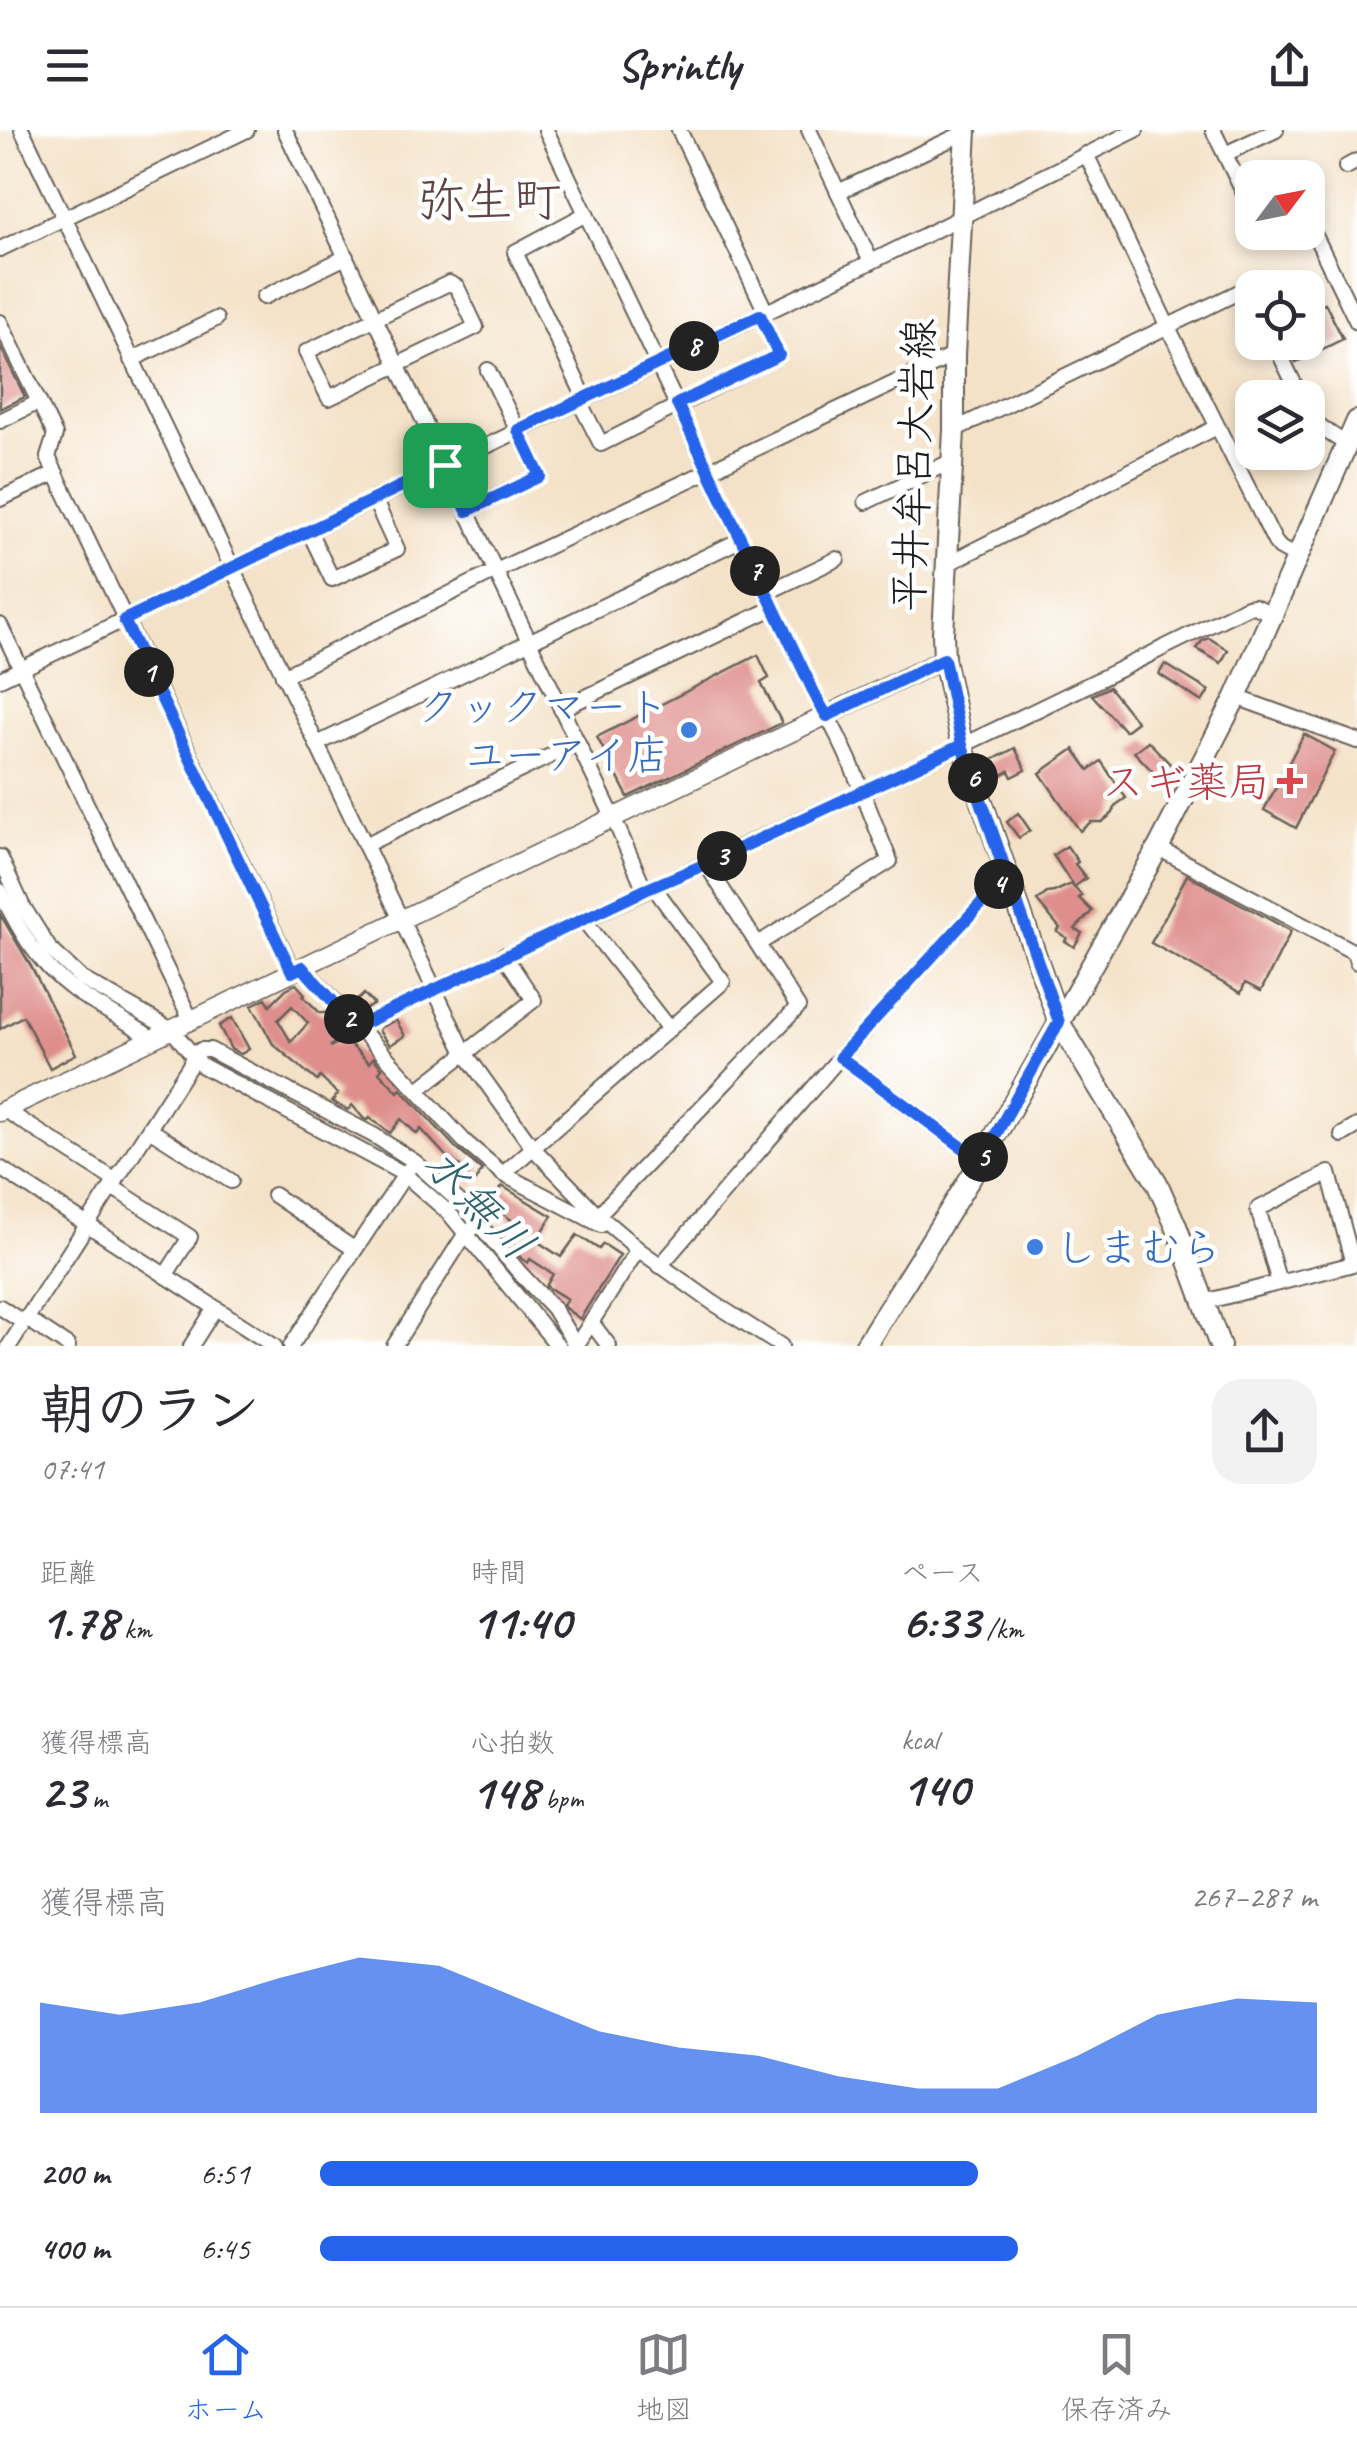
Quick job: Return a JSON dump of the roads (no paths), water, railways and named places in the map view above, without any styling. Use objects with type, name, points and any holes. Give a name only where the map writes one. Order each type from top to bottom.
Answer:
[{"type":"main road","name":"平井牟呂大岩線","points":[[966,131],[944,659],[962,745],[1059,1022],[1158,1184],[1220,1346]]},
{"type":"main road","points":[[865,1346],[981,1161],[1158,848],[1236,697],[1354,429]]},
{"type":"street","points":[[22,130],[465,1053],[533,1148],[595,1218]]},
{"type":"street","points":[[0,249],[246,130]]},
{"type":"street","points":[[285,130],[649,888],[723,982],[503,1174]]},
{"type":"street","points":[[546,130],[740,540],[860,781],[890,861],[758,944]]},
{"type":"street","points":[[586,214],[515,252],[601,444],[779,355],[679,130]]},
{"type":"street","points":[[809,130],[872,262]]},
{"type":"street","points":[[0,679],[872,262],[1136,130]]},
{"type":"street","points":[[1213,130],[1235,175]]},
{"type":"street","points":[[1225,154],[1276,130]]},
{"type":"street","points":[[838,192],[966,131]]},
{"type":"street","points":[[1086,154],[1275,542],[1296,557]]},
{"type":"street","points":[[1322,250],[1357,322]]},
{"type":"street","points":[[264,297],[346,257]]},
{"type":"street","points":[[449,282],[457,286],[476,327],[329,398],[306,352],[375,318],[449,282]]},
{"type":"street","points":[[954,430],[1235,293]]},
{"type":"street","points":[[131,360],[216,319]]},
{"type":"street","points":[[0,322],[5,345],[55,435],[48,456],[124,620],[298,969],[465,1142],[503,1174],[595,1218],[782,1346]]},
{"type":"street","points":[[283,676],[954,355]]},
{"type":"street","points":[[467,511],[540,476],[488,370]]},
{"type":"street","points":[[0,420],[39,402]]},
{"type":"street","points":[[945,565],[1217,427]]},
{"type":"street","points":[[1325,430],[1331,435],[1354,429]]},
{"type":"street","points":[[866,502],[952,461]]},
{"type":"street","points":[[0,500],[56,473]]},
{"type":"street","points":[[309,531],[332,579],[397,549],[374,499]]},
{"type":"street","points":[[316,744],[740,540]]},
{"type":"street","points":[[766,593],[837,559]]},
{"type":"street","points":[[356,1027],[583,918],[962,745],[1247,607],[1273,614]]},
{"type":"street","points":[[561,709],[773,608]]},
{"type":"street","points":[[0,625],[191,1020]]},
{"type":"street","points":[[3,1111],[944,659]]},
{"type":"street","points":[[1236,697],[1357,741]]},
{"type":"street","points":[[364,845],[577,743]]},
{"type":"street","points":[[1158,848],[1354,952],[1357,962]]},
{"type":"street","points":[[0,857],[22,905],[49,948],[82,979],[172,1030],[193,1055]]},
{"type":"street","points":[[595,1218],[798,1007],[706,864]]},
{"type":"street","points":[[660,1266],[840,1057],[1006,876]]},
{"type":"street","points":[[0,892],[21,934],[42,963],[73,989],[152,1039]]},
{"type":"street","points":[[583,918],[669,1029]]},
{"type":"street","points":[[418,1090],[534,1000],[504,955]]},
{"type":"street","points":[[9,1346],[150,1130],[193,1055],[210,1050],[375,1136],[410,1168],[464,1206],[472,1229],[558,1346]]},
{"type":"street","points":[[840,1057],[981,1161]]},
{"type":"street","points":[[3,1111],[190,1237],[165,1276]]},
{"type":"street","points":[[1342,1136],[1357,1126]]},
{"type":"street","points":[[150,1130],[231,1181]]},
{"type":"street","points":[[0,1168],[274,1346]]},
{"type":"street","points":[[292,1346],[410,1168]]},
{"type":"street","points":[[1204,1302],[1355,1264],[1329,1172],[1258,1209],[1279,1283]]},
{"type":"street","points":[[274,1195],[354,1249]]},
{"type":"street","points":[[472,1229],[552,1308],[576,1346],[638,1249]]},
{"type":"street","points":[[394,1346],[472,1229]]},
{"type":"street","points":[[0,1307],[68,1346]]},
{"type":"street","points":[[192,1346],[215,1308]]},
{"type":"street","points":[[591,1322],[608,1346]]},
{"type":"waterway","points":[[0,878],[5,889]]},
{"type":"waterway","points":[[202,1057],[336,1124],[405,1166]]},
{"type":"waterway","name":"水無川","points":[[460,1216],[566,1342]]},
{"type":"place","name":"クックマート ユーアイ店","points":[[689,730]]},
{"type":"place","name":"スギ薬局","points":[[1290,781]]},
{"type":"place","name":"しまむら","points":[[1035,1247]]},
{"type":"district","name":"弥生町","points":[[489,199]]}]
